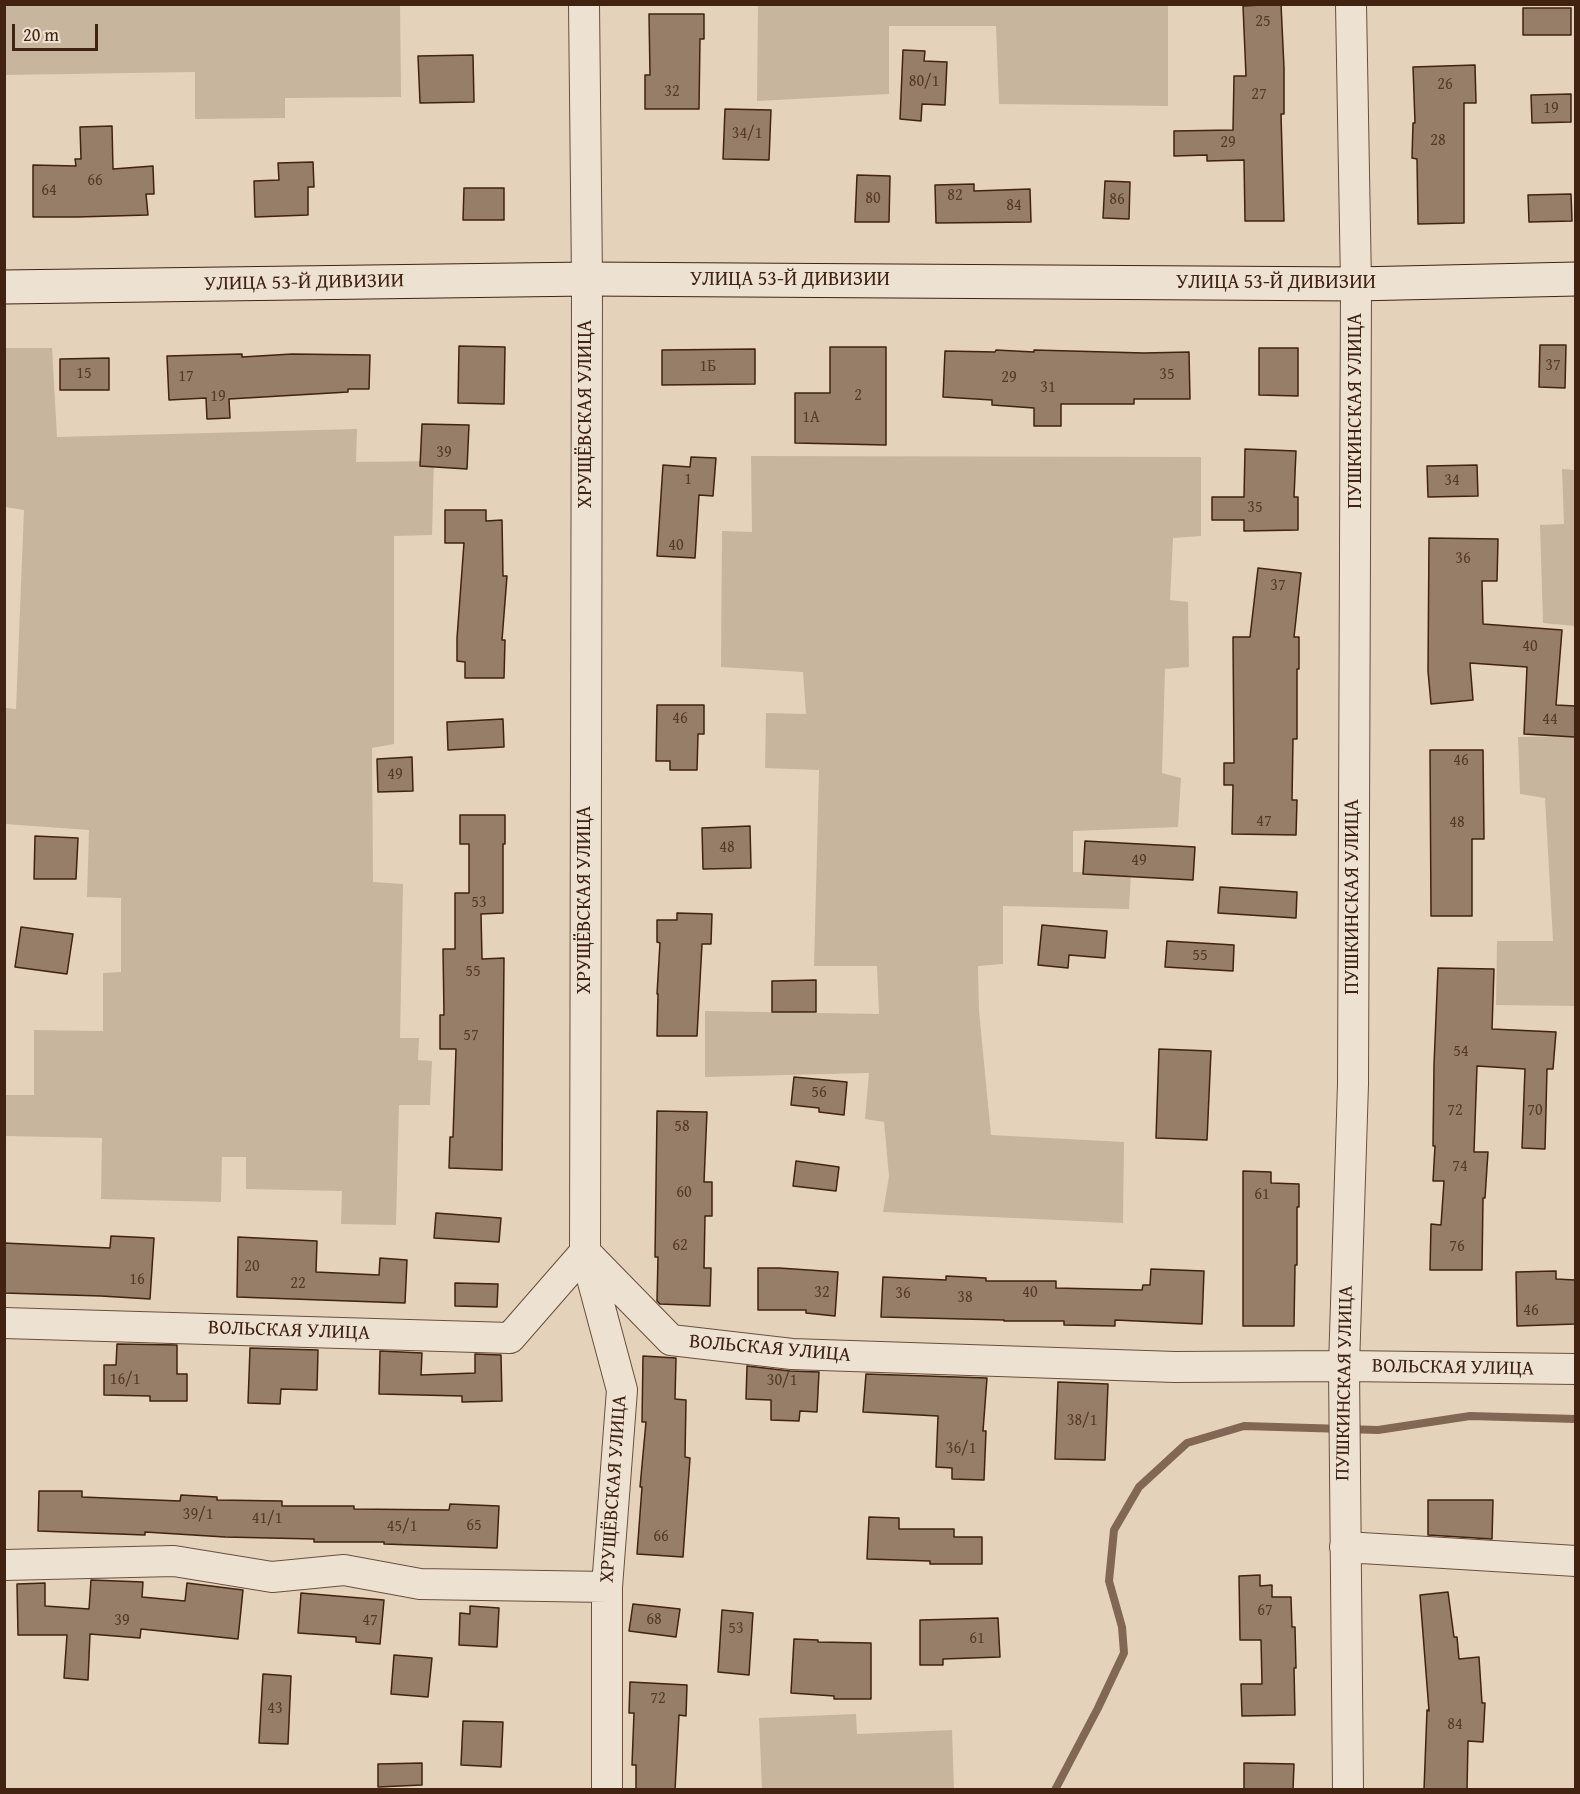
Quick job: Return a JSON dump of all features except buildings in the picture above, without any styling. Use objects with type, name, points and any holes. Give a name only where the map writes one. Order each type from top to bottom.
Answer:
[{"type":"street","name":"ХРУЩЁВСКАЯ УЛИЦА","points":[[584,4],[587,279],[585,1252],[622,1390],[607,1587],[608,1790]]},
{"type":"street","name":"ПУШКИНСКАЯ УЛИЦА","points":[[1348,1790],[1344,1366],[1353,1084],[1356,284],[1351,4]]},
{"type":"street","name":"УЛИЦА 53-Й ДИВИЗИИ","points":[[4,286],[587,279],[1356,284],[1575,279]]},
{"type":"street","name":"ВОЛЬСКАЯ УЛИЦА","points":[[4,1323],[510,1338],[585,1252],[671,1340],[792,1354],[1175,1367],[1344,1366],[1575,1369]]},
{"type":"street","points":[[1345,1547],[1575,1561]]},
{"type":"street","points":[[4,1565],[174,1561],[272,1577],[344,1570],[420,1584],[607,1587]]},
{"type":"shaded area","points":[[4,5],[400,5],[401,97],[285,98],[285,118],[195,119],[195,72],[5,75]]},
{"type":"shaded area","points":[[758,5],[1168,5],[1168,106],[999,104],[996,26],[889,26],[889,94],[757,101]]},
{"type":"shaded area","points":[[5,348],[52,348],[57,437],[357,429],[356,462],[434,461],[432,535],[394,536],[394,744],[372,748],[373,882],[403,884],[400,1038],[419,1038],[418,1060],[432,1061],[430,1105],[399,1105],[396,1225],[341,1224],[342,1191],[246,1189],[246,1157],[222,1157],[221,1202],[101,1199],[102,1138],[5,1136],[5,1095],[34,1095],[34,1030],[103,1031],[103,973],[121,972],[121,898],[87,897],[89,830],[5,824],[5,708],[16,709],[24,510],[5,507]]},
{"type":"shaded area","points":[[751,456],[1201,457],[1201,536],[1173,538],[1170,600],[1188,602],[1189,667],[1165,669],[1162,773],[1181,778],[1178,827],[1073,831],[1073,872],[1131,873],[1129,909],[1003,906],[1003,964],[978,966],[979,1011],[991,1135],[1124,1142],[1123,1223],[883,1212],[889,1176],[884,1122],[865,1119],[869,1073],[705,1077],[705,1011],[879,1014],[877,966],[814,966],[819,770],[765,768],[766,713],[806,714],[803,672],[721,667],[722,531],[752,532]]},
{"type":"shaded area","points":[[1562,469],[1575,470],[1575,626],[1543,623],[1540,525],[1564,524]]},
{"type":"shaded area","points":[[1575,736],[1575,1006],[1496,1005],[1497,941],[1553,941],[1545,798],[1520,794],[1518,737]]},
{"type":"shaded area","points":[[856,1714],[857,1734],[952,1730],[954,1789],[762,1789],[759,1718]]},
{"type":"waterway","points":[[1055,1790],[1124,1653],[1122,1627],[1109,1581],[1114,1530],[1139,1487],[1187,1443],[1244,1426],[1378,1430],[1470,1416],[1576,1419]]}]
